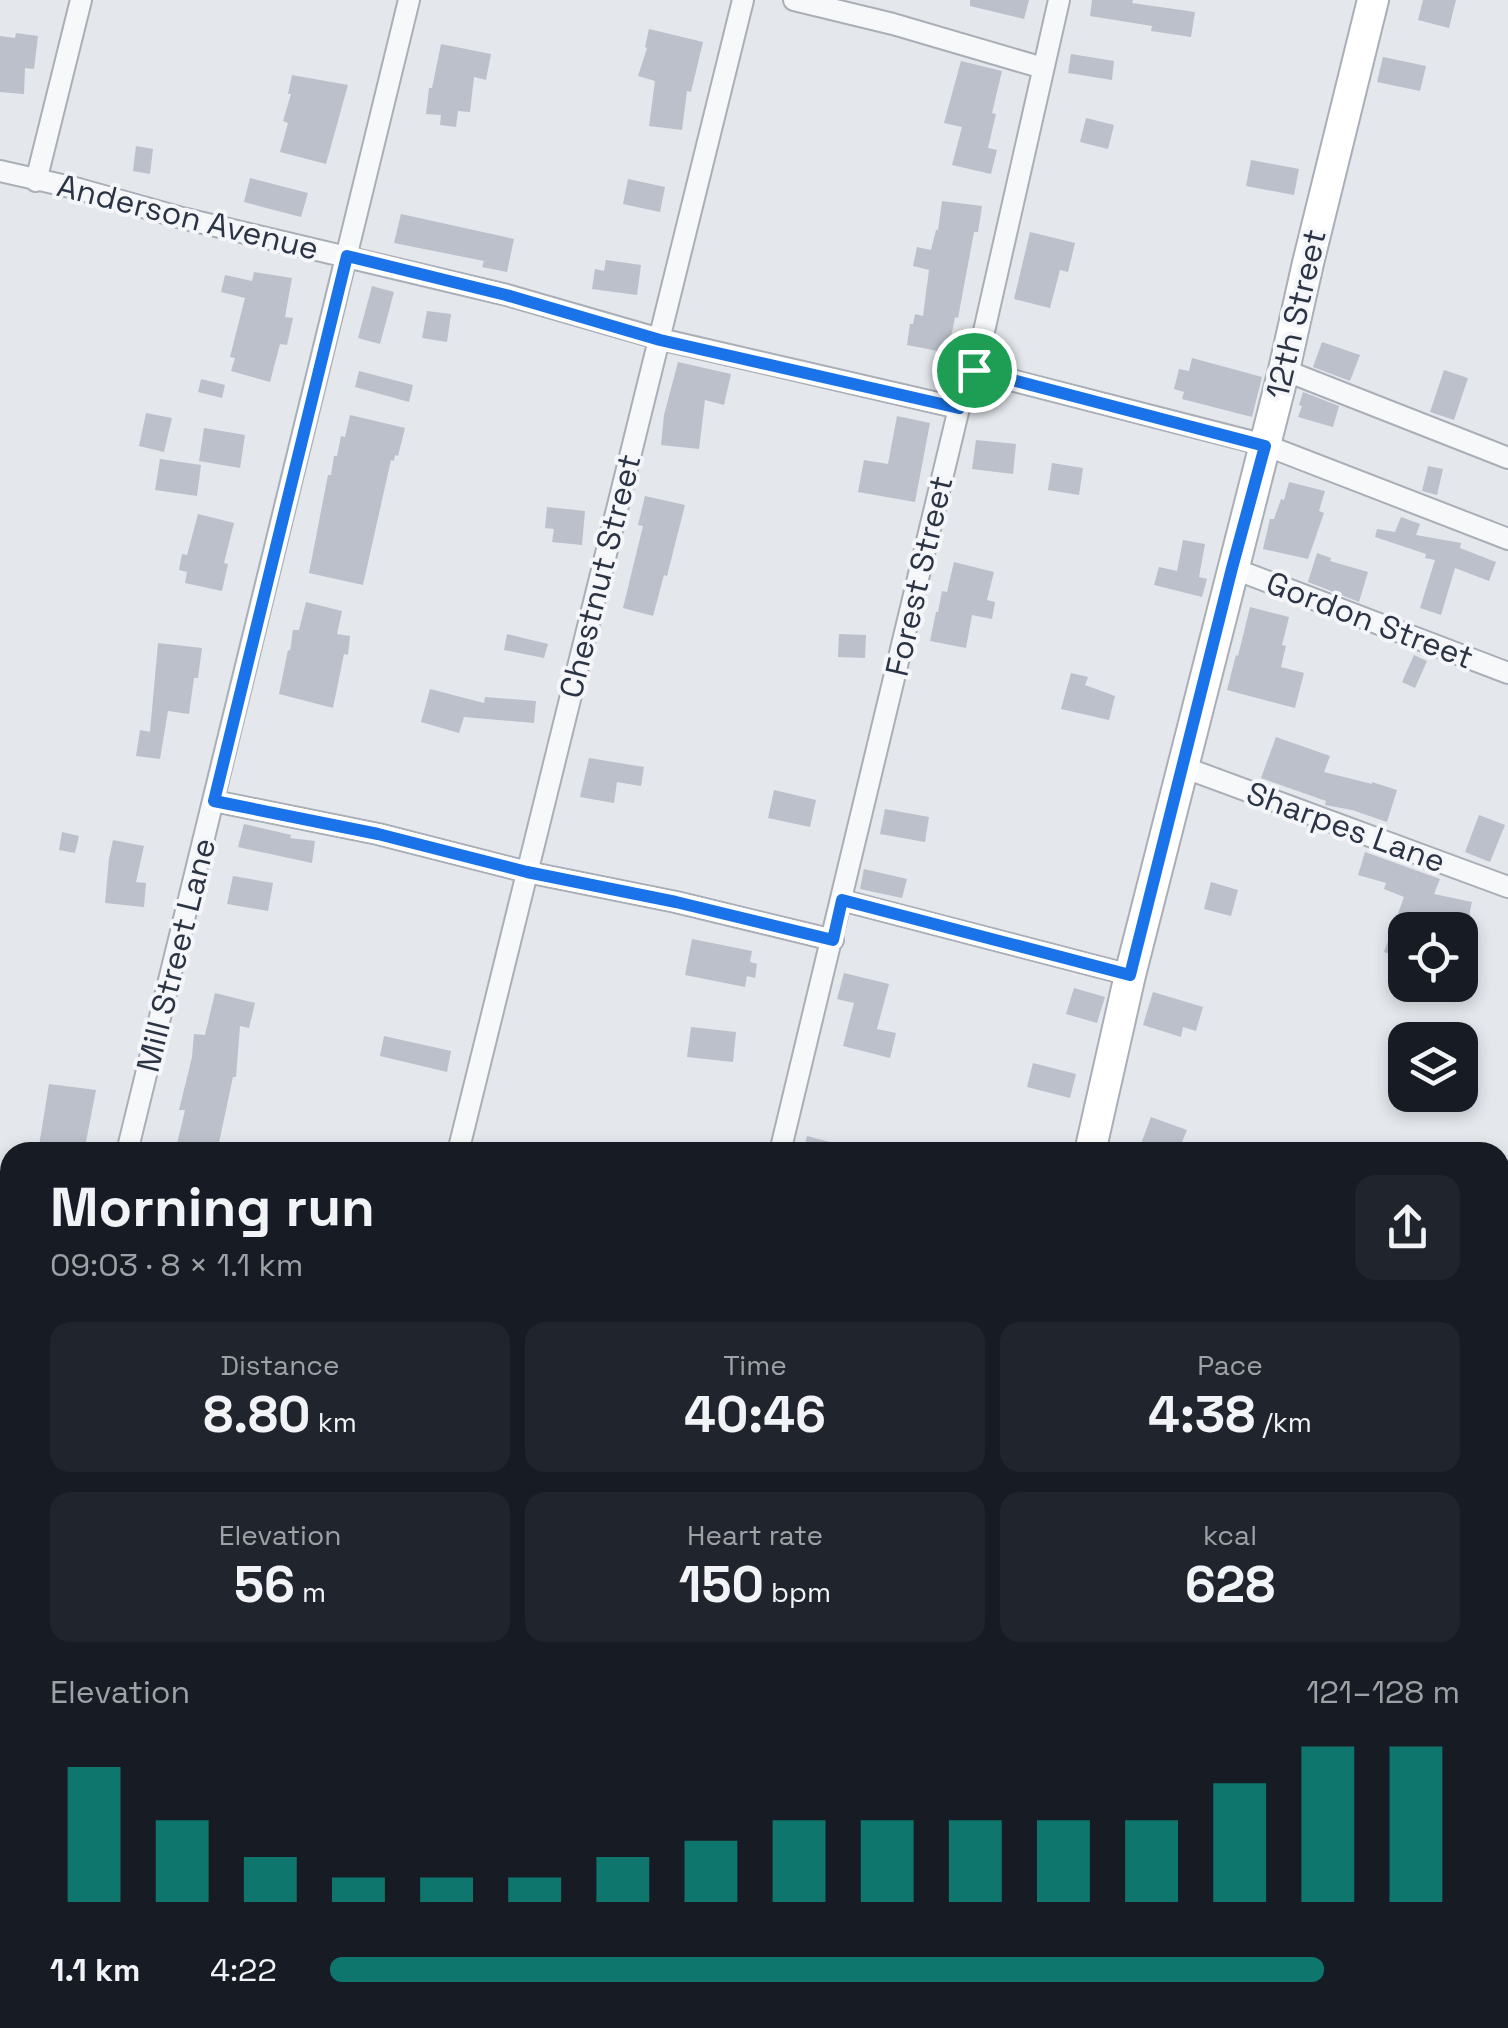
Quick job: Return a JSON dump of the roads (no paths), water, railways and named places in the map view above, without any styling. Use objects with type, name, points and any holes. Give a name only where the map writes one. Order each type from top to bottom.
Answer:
[{"type":"street","points":[[36,180],[81,0]]},
{"type":"street","name":"Mill Street Lane","points":[[129,1142],[408,0]]},
{"type":"street","name":"Chestnut Street","points":[[460,1142],[743,0]]},
{"type":"street","points":[[794,0],[1043,68]]},
{"type":"street","name":"Forest Street","points":[[782,1142],[959,408],[974,370],[1058,0]]},
{"type":"street","name":"12th Street","points":[[1092,1142],[1130,975],[1284,370],[1373,0]]},
{"type":"street","name":"Anderson Avenue","points":[[0,172],[506,295],[660,340],[959,408]]},
{"type":"street","points":[[974,370],[1265,446],[1508,539]]},
{"type":"street","points":[[1284,370],[1508,458]]},
{"type":"street","name":"Gordon Street","points":[[1232,568],[1508,673]]},
{"type":"street","name":"Sharpes Lane","points":[[1184,767],[1508,887]]},
{"type":"street","points":[[214,801],[378,834],[527,872],[676,902],[833,940]]},
{"type":"street","points":[[842,900],[1130,975]]}]
